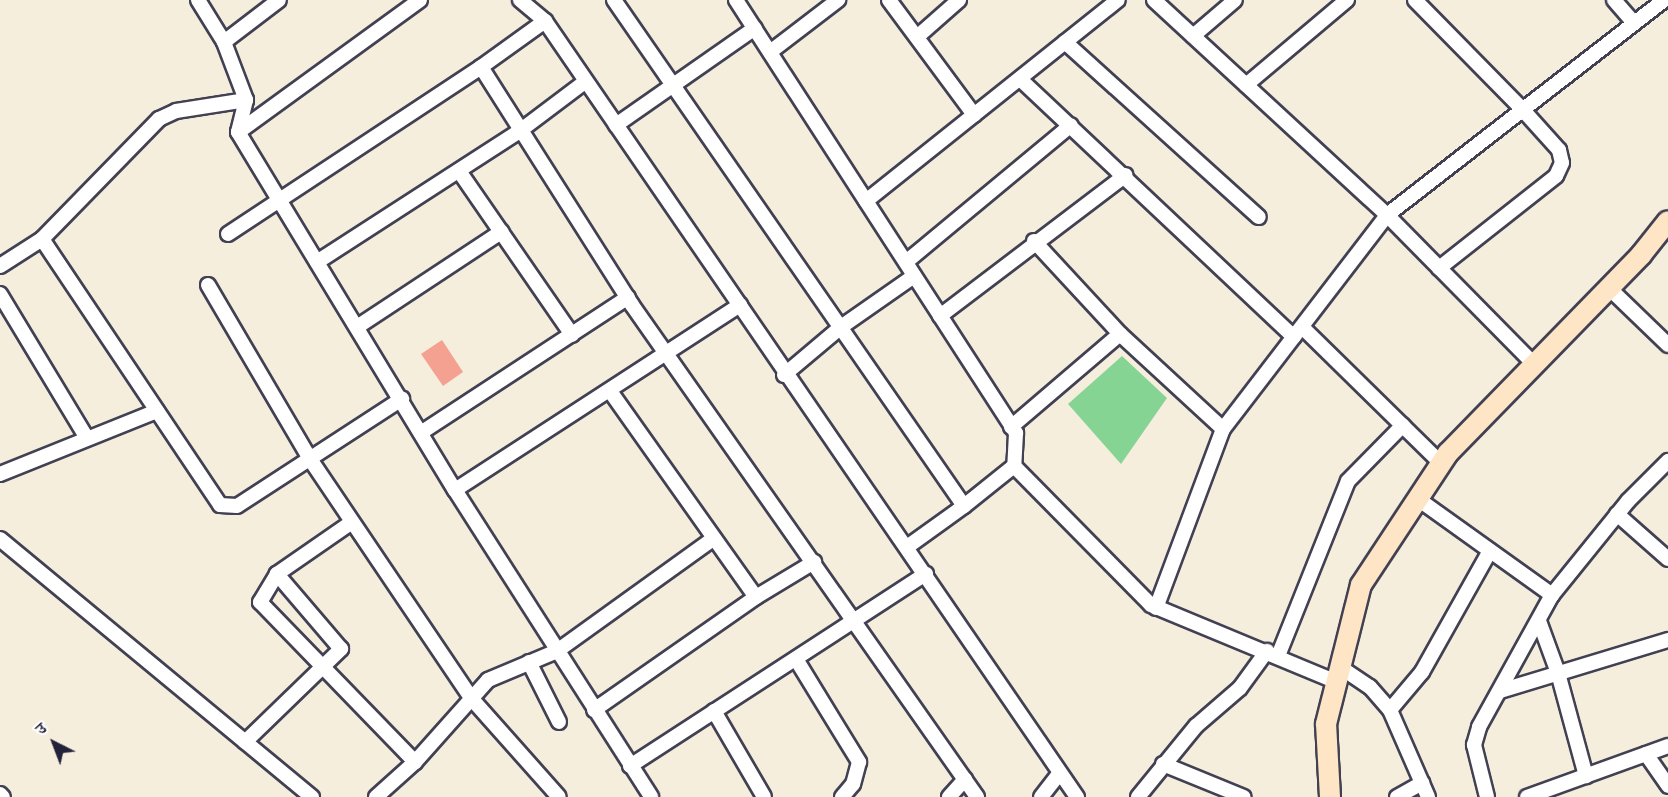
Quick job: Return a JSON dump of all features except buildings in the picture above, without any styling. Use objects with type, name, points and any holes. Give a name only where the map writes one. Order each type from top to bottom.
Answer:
[{"type":"main road","points":[[1330,797],[1326,724],[1362,585],[1441,463],[1609,288],[1668,221]]},
{"type":"street","points":[[198,0],[224,42],[246,99],[238,132],[402,399],[455,490],[651,797]]},
{"type":"street","points":[[224,42],[279,0]]},
{"type":"street","points":[[238,132],[420,0]]},
{"type":"street","points":[[520,0],[545,21],[740,305],[784,375],[926,574],[1059,774],[1077,797]]},
{"type":"street","points":[[614,0],[670,87],[841,327],[964,506]]},
{"type":"street","points":[[736,0],[1016,433],[1014,466],[907,547]]},
{"type":"street","points":[[770,52],[838,0]]},
{"type":"street","points":[[889,0],[974,115]]},
{"type":"street","points":[[917,37],[959,0]]},
{"type":"street","points":[[866,201],[1118,0]]},
{"type":"street","points":[[1154,0],[1387,215],[1534,364]]},
{"type":"street","points":[[1193,36],[1235,0]]},
{"type":"street","points":[[1246,85],[1347,0]]},
{"type":"street","points":[[1415,0],[1523,110],[1558,150],[1561,170],[1438,268]]},
{"type":"street","points":[[1614,0],[1634,24]]},
{"type":"street","points":[[1156,608],[1223,429],[1387,215],[1664,0]]},
{"type":"street","points":[[228,234],[481,68],[545,21]]},
{"type":"street","points":[[616,125],[755,28]]},
{"type":"street","points":[[1065,42],[1259,217]]},
{"type":"street","points":[[481,68],[628,297],[977,797]]},
{"type":"street","points":[[1020,79],[1403,425],[1441,463]]},
{"type":"street","points":[[317,262],[521,130],[586,81]]},
{"type":"street","points":[[0,266],[42,239],[159,119],[176,111],[246,99]]},
{"type":"street","points":[[906,262],[1071,125]]},
{"type":"street","points":[[459,171],[572,335]]},
{"type":"street","points":[[940,316],[1034,241],[1126,175]]},
{"type":"street","points":[[357,327],[501,232]]},
{"type":"street","points":[[42,239],[220,505],[237,506],[402,399]]},
{"type":"street","points":[[1034,241],[1120,334],[1223,429]]},
{"type":"street","points":[[784,375],[841,327],[914,276]]},
{"type":"street","points":[[208,285],[310,459],[471,698],[559,797]]},
{"type":"street","points":[[1609,288],[1668,345]]},
{"type":"street","points":[[0,294],[87,438]]},
{"type":"street","points":[[422,432],[628,297]]},
{"type":"street","points":[[455,490],[740,305]]},
{"type":"street","points":[[1011,427],[1120,334]]},
{"type":"street","points":[[610,391],[756,597]]},
{"type":"street","points":[[0,474],[157,411]]},
{"type":"street","points":[[1138,797],[1196,726],[1240,688],[1273,654],[1348,482],[1403,425]]},
{"type":"street","points":[[1487,797],[1474,745],[1551,595],[1617,514],[1668,461]]},
{"type":"street","points":[[1014,466],[1156,608],[1273,654],[1338,674],[1370,687],[1390,710],[1428,797]]},
{"type":"street","points":[[1418,499],[1551,595]]},
{"type":"street","points":[[1617,514],[1668,559]]},
{"type":"street","points":[[352,522],[277,574],[261,598],[263,609],[415,762]]},
{"type":"street","points":[[376,797],[415,762],[488,680],[557,651],[714,538]]},
{"type":"street","points":[[0,539],[312,797]]},
{"type":"street","points":[[1390,710],[1422,672],[1490,551]]},
{"type":"street","points":[[594,710],[756,597],[814,562]]},
{"type":"street","points":[[245,742],[321,669],[341,645],[277,574]]},
{"type":"street","points":[[630,766],[926,574]]},
{"type":"street","points":[[1539,621],[1558,673],[1586,776]]},
{"type":"street","points":[[1500,691],[1668,640]]},
{"type":"street","points":[[796,659],[859,762],[853,784],[842,797]]},
{"type":"street","points":[[529,662],[559,722]]},
{"type":"street","points":[[714,711],[764,797]]},
{"type":"street","points":[[1527,797],[1668,746]]},
{"type":"street","points":[[1646,754],[1668,786]]},
{"type":"street","points":[[1163,764],[1244,797]]},
{"type":"street","points":[[1041,797],[1059,774]]},
{"type":"street","points":[[949,797],[964,779]]},
{"type":"street","points":[[1397,797],[1422,783]]},
{"type":"green space","points":[[1122,356],[1167,398],[1121,464],[1068,404]]}]
